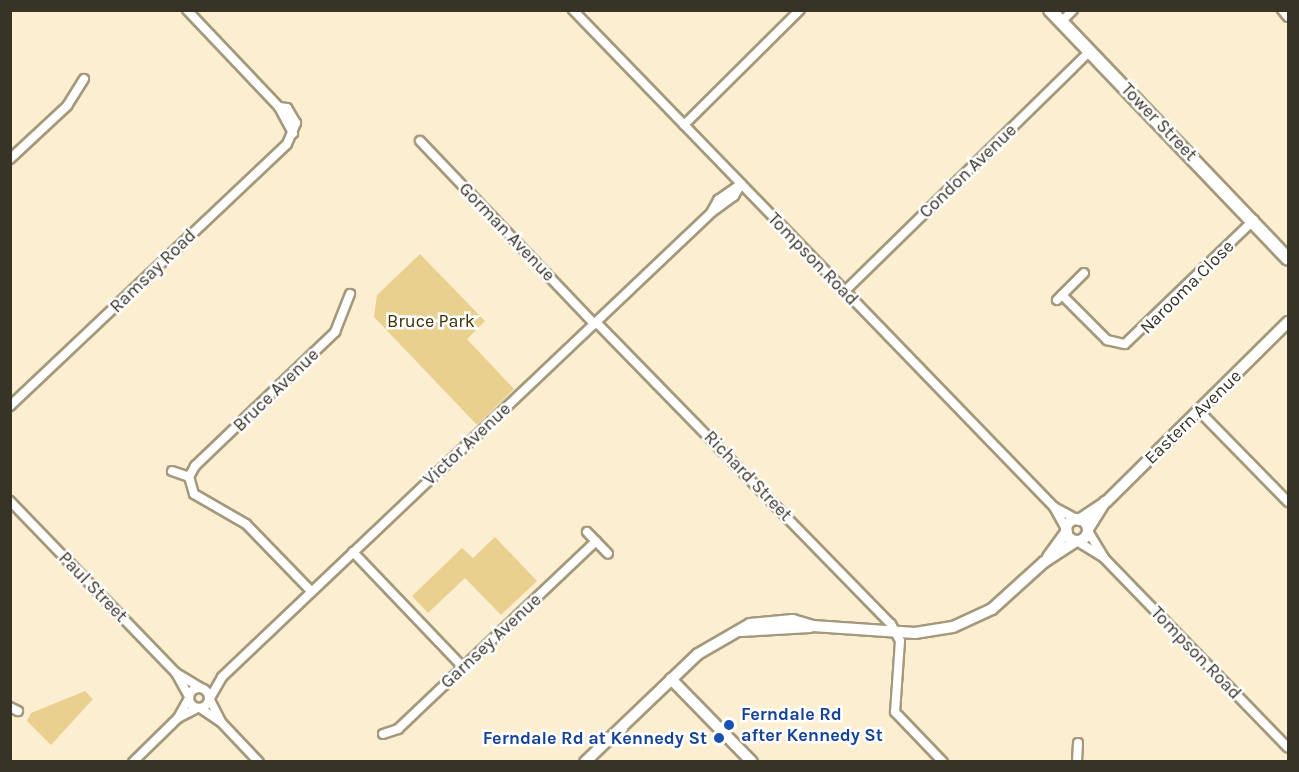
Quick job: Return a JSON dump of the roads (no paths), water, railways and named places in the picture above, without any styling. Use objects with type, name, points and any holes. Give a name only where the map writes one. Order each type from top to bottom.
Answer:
[{"type":"main road","name":"Tower Street","points":[[1050,10],[1255,220],[1288,259]]},
{"type":"main road","name":"Tower Street","points":[[1268,234],[1288,249]]},
{"type":"street","name":"Ramsay Road","points":[[10,406],[282,149],[293,133],[279,107],[187,10]]},
{"type":"street","name":"Tompson Road","points":[[573,10],[1054,507],[1067,531]]},
{"type":"street","points":[[684,125],[800,10]]},
{"type":"street","points":[[1061,22],[1073,10]]},
{"type":"street","points":[[1282,10],[1288,17]]},
{"type":"street","name":"Condon Avenue","points":[[845,291],[1090,51]]},
{"type":"street","points":[[10,159],[67,106],[84,79]]},
{"type":"street","name":"Gorman Avenue","points":[[420,141],[595,323]]},
{"type":"street","name":"Victor Avenue","points":[[189,697],[222,677],[712,212],[718,200],[741,184]]},
{"type":"street","name":"Narooma Close","points":[[1084,273],[1060,297],[1107,340],[1125,344],[1255,220]]},
{"type":"street","name":"Bruce Avenue","points":[[189,477],[195,466],[335,332],[350,294]]},
{"type":"street","name":"Richard Street","points":[[595,323],[891,624],[896,633]]},
{"type":"street","name":"Eastern Avenue","points":[[1078,520],[1106,502],[1286,326]]},
{"type":"street","points":[[1199,411],[1288,502]]},
{"type":"street","points":[[172,471],[189,477],[194,494],[252,529],[311,591]]},
{"type":"street","name":"Paul Street","points":[[10,501],[176,673],[189,697],[199,708]]},
{"type":"street","name":"Eastern Avenue","points":[[1088,530],[1106,502]]},
{"type":"street","name":"Tompson Road","points":[[1054,507],[1078,520]]},
{"type":"street","points":[[585,762],[671,679],[712,644],[741,631],[813,626],[896,633],[934,632],[972,620],[1000,603],[1044,562],[1067,531],[1070,522],[1078,520],[1088,530],[1085,538],[1044,562]]},
{"type":"street","name":"Tompson Road","points":[[1088,530],[1104,558]]},
{"type":"street","points":[[1067,531],[1077,541]]},
{"type":"street","points":[[587,532],[608,554]]},
{"type":"street","name":"Garnsey Avenue","points":[[382,734],[398,729],[596,541]]},
{"type":"street","name":"Tompson Road","points":[[1077,541],[1104,558],[1288,748]]},
{"type":"street","points":[[353,552],[463,667]]},
{"type":"street","points":[[896,633],[900,641],[895,712],[943,762]]},
{"type":"street","name":"Paul Street","points":[[176,673],[202,688]]},
{"type":"street","name":"Victor Avenue","points":[[210,699],[222,677]]},
{"type":"street","points":[[671,679],[752,762]]},
{"type":"street","points":[[202,688],[222,722],[259,762]]},
{"type":"street","points":[[133,762],[178,718],[189,697]]},
{"type":"street","points":[[178,718],[199,708],[210,699]]},
{"type":"street","points":[[199,708],[222,722]]},
{"type":"street","points":[[1077,762],[1078,743]]},
{"type":"place","name":"Ferndale Rd after Kennedy St","points":[[729,725]]},
{"type":"place","name":"Ferndale Rd at Kennedy St","points":[[719,738]]},
{"type":"park label","name":"Bruce Park","points":[[431,321]]}]
